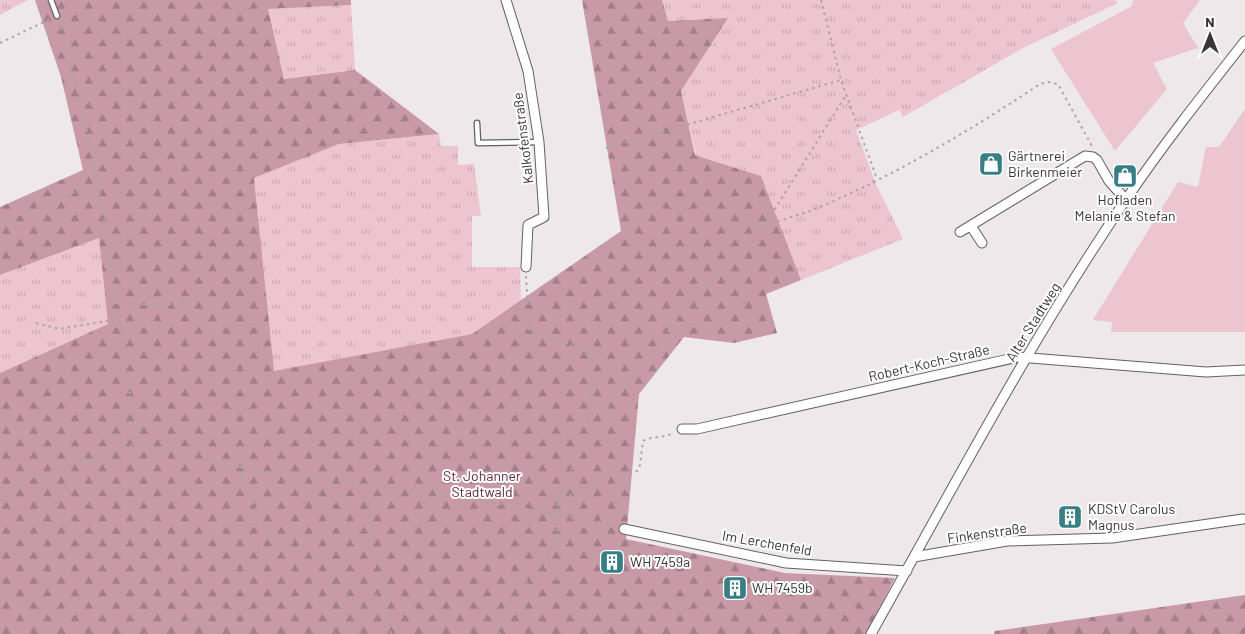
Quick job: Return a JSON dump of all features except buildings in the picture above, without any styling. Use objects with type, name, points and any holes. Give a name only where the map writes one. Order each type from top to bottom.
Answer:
[{"type":"street","name":"Kalkofenstraße","points":[[506,0],[528,71],[540,142],[544,216],[528,225],[526,267]]},
{"type":"street","name":"Alter Stadtweg","points":[[871,634],[1028,356],[1126,200],[1245,41]]},
{"type":"street","points":[[960,232],[1079,159],[1093,157],[1109,181],[1126,200]]},
{"type":"street","points":[[971,226],[982,244]]},
{"type":"street","name":"Robert-Koch-Straße","points":[[682,429],[697,429],[1028,356],[1197,372],[1245,370]]},
{"type":"street","name":"Finkenstraße","points":[[914,557],[1007,541],[1112,538],[1243,519]]},
{"type":"street","name":"Im Lerchenfeld","points":[[624,529],[786,563],[907,571]]},
{"type":"lane","points":[[51,0],[57,16]]},
{"type":"lane","points":[[477,123],[478,143],[540,142]]},
{"type":"path","points":[[821,0],[841,80],[877,180]]},
{"type":"path","points":[[0,42],[57,16],[84,116],[117,303],[126,374],[140,442]]},
{"type":"path","points":[[606,148],[841,80]]},
{"type":"path","points":[[758,228],[819,207],[877,180],[945,142],[1040,84],[1048,82],[1058,84],[1092,146],[1096,160]]},
{"type":"path","points":[[499,634],[512,600],[548,557],[557,532],[554,513],[583,443],[683,312],[775,209],[846,95]]},
{"type":"path","points":[[0,223],[97,183]]},
{"type":"path","points":[[526,267],[528,330],[589,353],[593,364],[592,390],[586,413],[592,432]]},
{"type":"path","points":[[117,303],[160,306],[210,298]]},
{"type":"path","points":[[36,323],[59,329],[119,319]]},
{"type":"path","points":[[558,502],[595,481],[614,474],[637,471],[640,465],[643,441],[648,438],[664,438],[682,429]]},
{"type":"path","points":[[0,501],[34,477],[140,442],[160,449],[240,466],[554,513],[624,529]]},
{"type":"path","points":[[240,466],[243,489],[262,518],[272,539],[327,562],[330,573],[329,583],[335,590],[343,592],[356,600],[360,609]]},
{"type":"path","points":[[364,484],[385,587],[391,634]]},
{"type":"path","points":[[548,557],[560,589],[582,618],[610,634]]},
{"type":"path","points":[[325,634],[331,625],[342,628],[356,622],[360,609],[385,587]]},
{"type":"path","points":[[148,611],[205,626],[219,634]]},
{"type":"green space","points":[[0,0],[28,0],[0,15]]},
{"type":"green space","name":"St. Johanner Stadtwald","points":[[35,0],[351,0],[351,5],[268,9],[284,79],[355,70],[439,134],[339,144],[254,178],[274,371],[472,334],[621,231],[582,0],[662,0],[668,21],[728,18],[681,91],[695,155],[761,176],[801,280],[766,294],[777,333],[734,343],[684,337],[639,394],[626,539],[785,573],[895,578],[866,634],[0,634],[0,373],[108,324],[99,238],[0,275],[0,207],[83,170],[61,77]]},
{"type":"green space","points":[[662,0],[1115,0],[1118,3],[1023,48],[903,117],[899,110],[856,130],[875,182],[903,239],[801,280],[761,176],[696,155],[681,91],[728,18],[667,21]]},
{"type":"green space","points":[[1133,0],[1200,0],[1183,23],[1198,48],[1153,63],[1167,89],[1115,151],[1051,49],[1132,6]]},
{"type":"green space","points":[[351,5],[355,70],[284,79],[268,9]]},
{"type":"green space","points":[[1245,109],[1245,332],[1111,332],[1112,322],[1093,320],[1178,182],[1198,187],[1206,147],[1219,147]]},
{"type":"green space","points":[[439,134],[441,146],[458,146],[458,165],[474,164],[481,216],[472,216],[472,267],[520,267],[521,300],[472,334],[273,372],[254,178],[339,144]]},
{"type":"green space","points":[[99,238],[108,324],[0,373],[0,275]]},
{"type":"green space","points":[[1245,595],[1245,634],[994,634],[995,631]]},
{"type":"place","name":"Gärtnerei Birkenmeier","points":[[991,164]]},
{"type":"place","name":"Hofladen Melanie & Stefan","points":[[1125,176]]},
{"type":"place","name":"KDStV Carolus Magnus","points":[[1070,517]]},
{"type":"place","name":"WH 7459a","points":[[612,562]]},
{"type":"place","name":"WH 7459b","points":[[735,588]]}]
